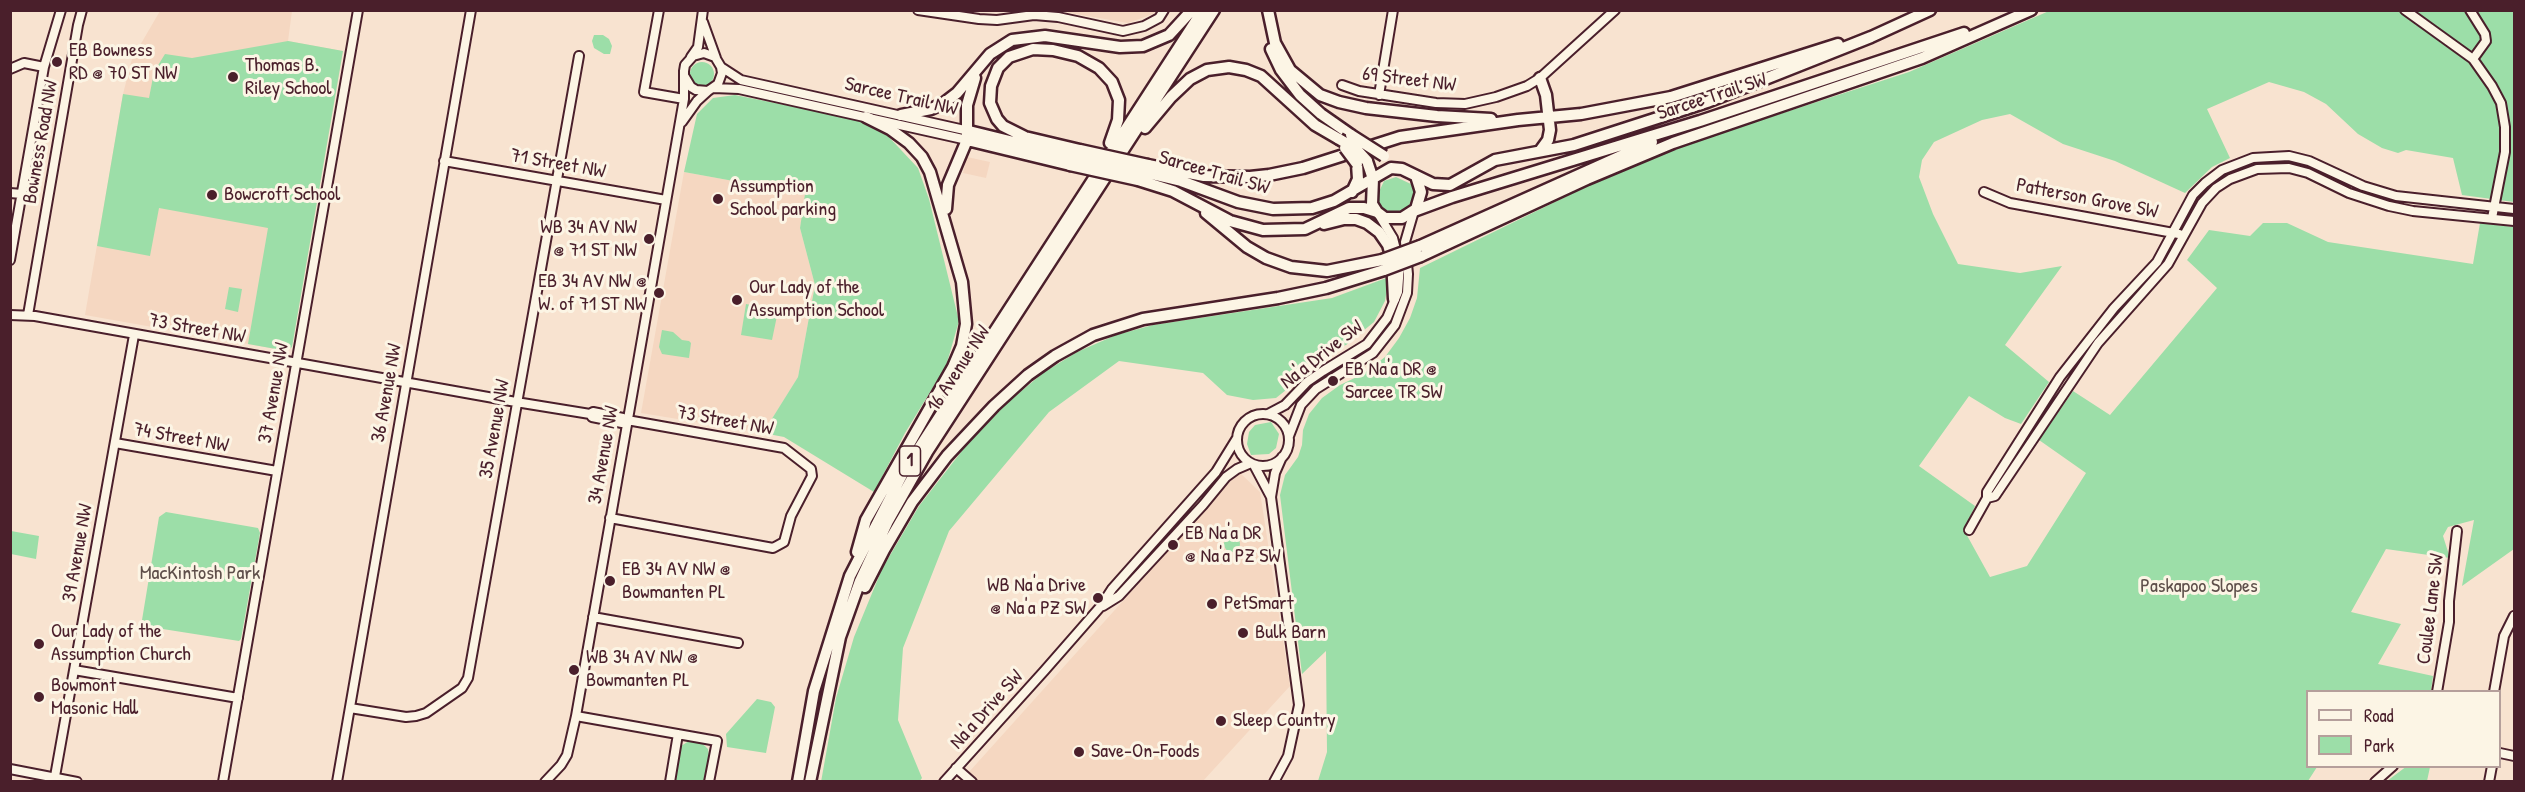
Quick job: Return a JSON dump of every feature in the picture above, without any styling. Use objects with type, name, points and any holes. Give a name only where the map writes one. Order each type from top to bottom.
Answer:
[{"type":"highway","points":[[901,115],[931,109],[944,103],[964,85],[990,54],[1012,39],[1054,36],[1120,47],[1143,46],[1168,35],[1192,10]]},
{"type":"highway","name":"16 Avenue NW","points":[[810,782],[835,654],[865,570],[888,521],[927,452],[1203,10]]},
{"type":"highway","name":"16 Avenue NW","points":[[798,782],[814,691],[850,576],[903,473],[1214,10]]},
{"type":"highway","points":[[1097,182],[1174,93],[1196,75],[1214,68],[1237,68],[1261,76],[1308,119],[1335,139],[1358,151],[1373,179],[1372,199],[1377,213],[1385,218],[1397,219],[1414,212],[1421,192],[1414,175],[1351,135],[1310,105],[1285,75],[1269,43],[1266,10]]},
{"type":"highway","points":[[1266,10],[1273,39],[1281,56],[1290,70],[1320,95],[1339,102],[1400,113],[1518,120]]},
{"type":"highway","name":"Sarcee Trail SW","points":[[1414,175],[1433,184],[1449,185],[1495,160],[1574,145],[1657,119],[1749,86],[1871,37],[1930,10]]},
{"type":"highway","name":"Sarcee Trail SW","points":[[1414,212],[1452,197],[1700,122],[1905,54],[2020,10]]},
{"type":"highway","points":[[820,726],[849,626],[872,573],[912,502],[970,430],[1028,375],[1055,356],[1094,335],[1124,324],[1165,314],[1288,296],[1326,288],[1420,251],[1673,143],[1884,72],[1971,38],[2031,10]]},
{"type":"highway","points":[[1097,182],[1118,120],[1119,100],[1109,78],[1093,63],[1062,51],[1033,49],[1009,57],[998,68],[991,86],[990,103],[1003,126],[1075,158],[1143,172],[1240,177],[1269,175],[1303,168],[1401,137],[1549,117],[1671,97],[1823,48],[1871,37]]},
{"type":"highway","points":[[850,576],[866,520],[953,367],[962,346],[966,324],[965,302],[946,217],[946,196],[951,176],[968,135],[966,113],[971,87],[990,54]]},
{"type":"highway","points":[[1540,78],[1545,91],[1550,135],[1540,151]]},
{"type":"highway","points":[[866,117],[900,135],[922,158],[934,182],[954,252]]},
{"type":"highway","points":[[1420,251],[1600,163],[1700,122]]},
{"type":"highway","name":"Sarcee Trail NW","points":[[968,135],[1075,158]]},
{"type":"highway","name":"Sarcee Trail SW","points":[[1075,158],[1181,181],[1238,202],[1273,209],[1312,207],[1351,193],[1373,179]]},
{"type":"highway","points":[[1351,193],[1358,179],[1362,162]]},
{"type":"highway","points":[[1373,179],[1391,168],[1400,168],[1414,175]]},
{"type":"highway","name":"Sarcee Trail SW","points":[[1143,172],[1163,186],[1230,221],[1254,229],[1281,231],[1309,227],[1345,209],[1359,207],[1377,213]]},
{"type":"highway","points":[[1184,197],[1247,247],[1277,263],[1312,271],[1383,265]]},
{"type":"highway","points":[[1309,227],[1350,219],[1361,221],[1375,228],[1384,237],[1391,253],[1395,299]]},
{"type":"street","name":"Bowness Road NW","points":[[10,260],[44,67],[61,10]]},
{"type":"street","name":"Bowness Road NW","points":[[28,315],[82,10]]},
{"type":"street","name":"37 Avenue NW","points":[[223,782],[358,10]]},
{"type":"street","name":"36 Avenue NW","points":[[337,782],[471,10]]},
{"type":"street","points":[[659,10],[644,92],[684,99]]},
{"type":"street","points":[[703,10],[698,47],[685,65],[685,77],[691,87],[702,92],[711,90],[721,79],[720,64],[703,21]]},
{"type":"street","points":[[918,10],[980,15],[997,20],[1034,15],[1058,17],[1123,31],[1144,26],[1159,18],[1164,10]]},
{"type":"street","points":[[1379,95],[1393,10]]},
{"type":"street","name":"69 Street NW","points":[[1342,85],[1379,95],[1436,103],[1471,103],[1504,95],[1540,78],[1615,10]]},
{"type":"street","points":[[2405,10],[2473,59],[2497,95],[2505,127],[2505,152],[2492,218]]},
{"type":"street","points":[[2470,10],[2485,34],[2486,41],[2473,59]]},
{"type":"street","points":[[688,60],[704,53],[710,54],[720,64]]},
{"type":"street","name":"35 Avenue NW","points":[[350,708],[406,717],[416,716],[426,713],[462,688],[468,678],[555,180],[579,56]]},
{"type":"street","points":[[10,69],[24,63],[44,67]]},
{"type":"street","name":"Sarcee Trail NW","points":[[720,64],[741,80],[901,115],[968,135]]},
{"type":"street","name":"34 Avenue NW","points":[[545,782],[561,765],[567,754],[576,716],[680,126],[685,77]]},
{"type":"street","name":"Sarcee Trail NW","points":[[711,90],[739,89],[866,117],[968,135]]},
{"type":"street","name":"34 Avenue NW","points":[[680,126],[697,101],[711,90]]},
{"type":"street","points":[[1969,530],[1987,498],[1987,492],[2060,377],[2114,308],[2157,262],[2186,206],[2210,178],[2238,162],[2269,156],[2309,160],[2372,190],[2415,199],[2514,209]]},
{"type":"street","points":[[2269,156],[2270,167]]},
{"type":"street","name":"71 Street NW","points":[[444,160],[666,200]]},
{"type":"street","points":[[1987,498],[1995,496],[2069,383],[2124,312],[2163,270],[2198,209],[2216,188],[2239,174],[2270,167],[2289,168],[2308,173],[2368,201],[2413,211],[2514,221]]},
{"type":"street","points":[[2368,201],[2372,190]]},
{"type":"street","name":"Patterson Grove SW","points":[[1984,192],[2010,202],[2184,235]]},
{"type":"street","points":[[10,193],[22,194]]},
{"type":"street","name":"Na'a Drive SW","points":[[1288,436],[1301,405],[1316,389],[1373,354],[1395,325],[1407,293],[1405,242],[1414,212]]},
{"type":"street","name":"Na'a Drive SW","points":[[1268,414],[1285,405],[1307,382],[1323,370],[1367,344],[1384,322],[1400,284],[1398,255],[1390,232],[1377,213]]},
{"type":"street","name":"73 Street NW","points":[[10,315],[28,315],[516,402],[623,417],[627,420],[784,448],[812,469],[812,476],[791,516],[784,542],[773,548],[610,518]]},
{"type":"street","name":"39 Avenue NW","points":[[54,779],[134,334]]},
{"type":"street","points":[[2060,377],[2069,383]]},
{"type":"street","points":[[1271,497],[1252,464],[1241,454],[1237,438],[1239,428],[1245,420],[1258,414],[1268,414],[1281,421],[1288,436],[1287,449],[1275,473],[1271,497],[1299,705],[1288,756],[1274,782]]},
{"type":"street","name":"Na'a Drive SW","points":[[944,782],[1101,606],[1112,590],[1216,472],[1237,438]]},
{"type":"street","name":"74 Street NW","points":[[115,443],[277,471]]},
{"type":"street","points":[[1252,464],[1268,465],[1282,457]]},
{"type":"street","name":"Na'a Drive SW","points":[[1101,606],[1119,596],[1226,477],[1237,469],[1252,464]]},
{"type":"street","name":"Coulee Lane SW","points":[[2437,690],[2449,622],[2457,531]]},
{"type":"street","points":[[2494,690],[2504,636],[2514,616]]},
{"type":"street","points":[[593,617],[738,643]]},
{"type":"street","points":[[74,670],[237,698]]},
{"type":"street","points":[[576,716],[717,741],[709,782]]},
{"type":"street","points":[[670,782],[678,735]]},
{"type":"street","points":[[956,768],[972,782]]},
{"type":"street","points":[[2375,782],[2391,768]]},
{"type":"street","points":[[10,770],[77,782]]},
{"type":"shaded area","points":[[1155,10],[1156,11],[1128,23],[1058,11]]},
{"type":"shaded area","name":"Bowcroft School","points":[[160,11],[292,11],[288,41],[343,51],[292,347],[287,351],[85,315],[123,94],[132,59]]},
{"type":"shaded area","points":[[967,157],[990,162],[986,178],[963,173]]},
{"type":"shaded area","name":"Our Lady of the Assumption School","points":[[684,172],[806,194],[800,228],[815,285],[798,377],[763,433],[641,413]]},
{"type":"shaded area","points":[[1239,472],[1260,492],[1290,686],[1203,781],[960,782]]},
{"type":"green space","name":"Paskapoo Slopes","points":[[2049,11],[2514,11],[2514,202],[2462,195],[2453,158],[2406,150],[2398,153],[2382,148],[2358,134],[2326,104],[2304,92],[2269,82],[2207,109],[2230,158],[2212,167],[2185,193],[2115,161],[2063,144],[2010,114],[1982,120],[1934,142],[1922,160],[1919,177],[1933,214],[1958,264],[2020,273],[2062,266],[2005,345],[2049,382],[2021,424],[2005,418],[1969,396],[1919,466],[1975,506],[1964,530],[1990,577],[2027,566],[2086,473],[2039,440],[2073,391],[2110,415],[2217,288],[2187,260],[2209,230],[2250,236],[2263,223],[2287,223],[2328,242],[2473,264],[2480,223],[2514,227],[2514,549],[2462,586],[2474,520],[2448,527],[2443,536],[2450,558],[2386,549],[2351,612],[2401,624],[2378,664],[2433,676],[2431,690],[2306,690],[2306,768],[2316,768],[2308,781],[1318,781],[1327,752],[1326,651],[1302,674],[1280,495],[1285,475],[1298,457],[1303,430],[1309,414],[1322,398],[1340,385],[1363,374],[1385,357],[1399,338],[1410,318],[1417,298],[1420,268],[1608,176],[1681,146],[1909,72]]},
{"type":"green space","points":[[594,35],[603,35],[609,39],[612,46],[610,54],[604,54],[594,48],[592,41]]},
{"type":"green space","name":"Bowcroft School","points":[[288,41],[343,51],[292,347],[287,351],[248,344],[268,228],[159,208],[150,256],[97,246],[123,94],[149,98],[154,72],[165,54],[192,58]]},
{"type":"green space","points":[[702,62],[710,66],[714,74],[710,82],[702,86],[694,82],[690,74],[694,66]]},
{"type":"green space","points":[[735,95],[855,119],[886,134],[918,168],[929,199],[959,321],[946,366],[905,433],[874,492],[784,437],[763,433],[798,377],[815,285],[800,228],[805,194],[684,172],[697,114],[713,98]]},
{"type":"green space","points":[[1396,177],[1413,185],[1415,193],[1408,207],[1392,213],[1380,207],[1378,194],[1384,181]]},
{"type":"green space","points":[[1389,277],[1385,301],[1374,322],[1346,345],[1323,353],[1301,369],[1286,390],[1276,398],[1253,400],[1227,395],[1203,373],[1119,361],[1049,412],[949,531],[903,648],[898,720],[922,778],[919,782],[821,782],[836,698],[854,637],[882,569],[919,506],[965,447],[1007,403],[1043,373],[1077,352],[1116,335],[1153,325],[1332,298]]},
{"type":"green space","points":[[229,287],[242,289],[238,312],[225,309]]},
{"type":"green space","points":[[746,304],[778,311],[772,340],[741,335]]},
{"type":"green space","points":[[662,330],[673,332],[682,340],[691,343],[689,358],[662,354],[659,347]]},
{"type":"green space","points":[[1271,422],[1279,434],[1276,448],[1269,454],[1251,455],[1247,444],[1249,432],[1255,425]]},
{"type":"green space","name":"MacKintosh Park","points":[[166,512],[258,528],[260,533],[239,641],[150,627],[142,620],[159,517]]},
{"type":"green space","points":[[11,531],[39,536],[36,559],[11,554]]},
{"type":"green space","points":[[1232,536],[1238,538],[1240,544],[1238,550],[1232,552],[1226,550],[1224,544],[1226,538]]},
{"type":"green space","points":[[757,699],[771,702],[775,707],[766,753],[727,747],[726,734]]},
{"type":"green space","points":[[689,741],[702,743],[708,749],[704,781],[675,781],[674,775],[681,746]]},
{"type":"green space","points":[[2404,768],[2430,768],[2427,781],[2387,781]]},
{"type":"place","name":"EB Bowness RD @ 70 ST NW","points":[[57,62]]},
{"type":"place","name":"Thomas B. Riley School","points":[[233,77]]},
{"type":"place","name":"Bowcroft School","points":[[212,195]]},
{"type":"place","name":"Assumption School parking","points":[[718,199]]},
{"type":"place","name":"WB 34 AV NW @ 71 ST NW","points":[[649,239]]},
{"type":"place","name":"EB 34 AV NW @ W. of 71 ST NW","points":[[659,293]]},
{"type":"place","name":"Our Lady of the Assumption School","points":[[737,300]]},
{"type":"place","name":"EB Na'a DR @ Sarcee TR SW","points":[[1333,381]]},
{"type":"place","name":"EB Na'a DR @ Na'a PZ SW","points":[[1173,545]]},
{"type":"place","name":"EB 34 AV NW @ Bowmanten PL","points":[[610,581]]},
{"type":"place","name":"WB Na'a Drive @ Na'a PZ SW","points":[[1098,598]]},
{"type":"place","name":"PetSmart","points":[[1212,604]]},
{"type":"place","name":"Bulk Barn","points":[[1243,633]]},
{"type":"place","name":"Our Lady of the Assumption Church","points":[[39,644]]},
{"type":"place","name":"WB 34 AV NW @ Bowmanten PL","points":[[574,670]]},
{"type":"place","name":"Bowmont Masonic Hall","points":[[39,697]]},
{"type":"place","name":"Sleep Country","points":[[1221,721]]},
{"type":"place","name":"Save-On-Foods","points":[[1079,752]]}]
